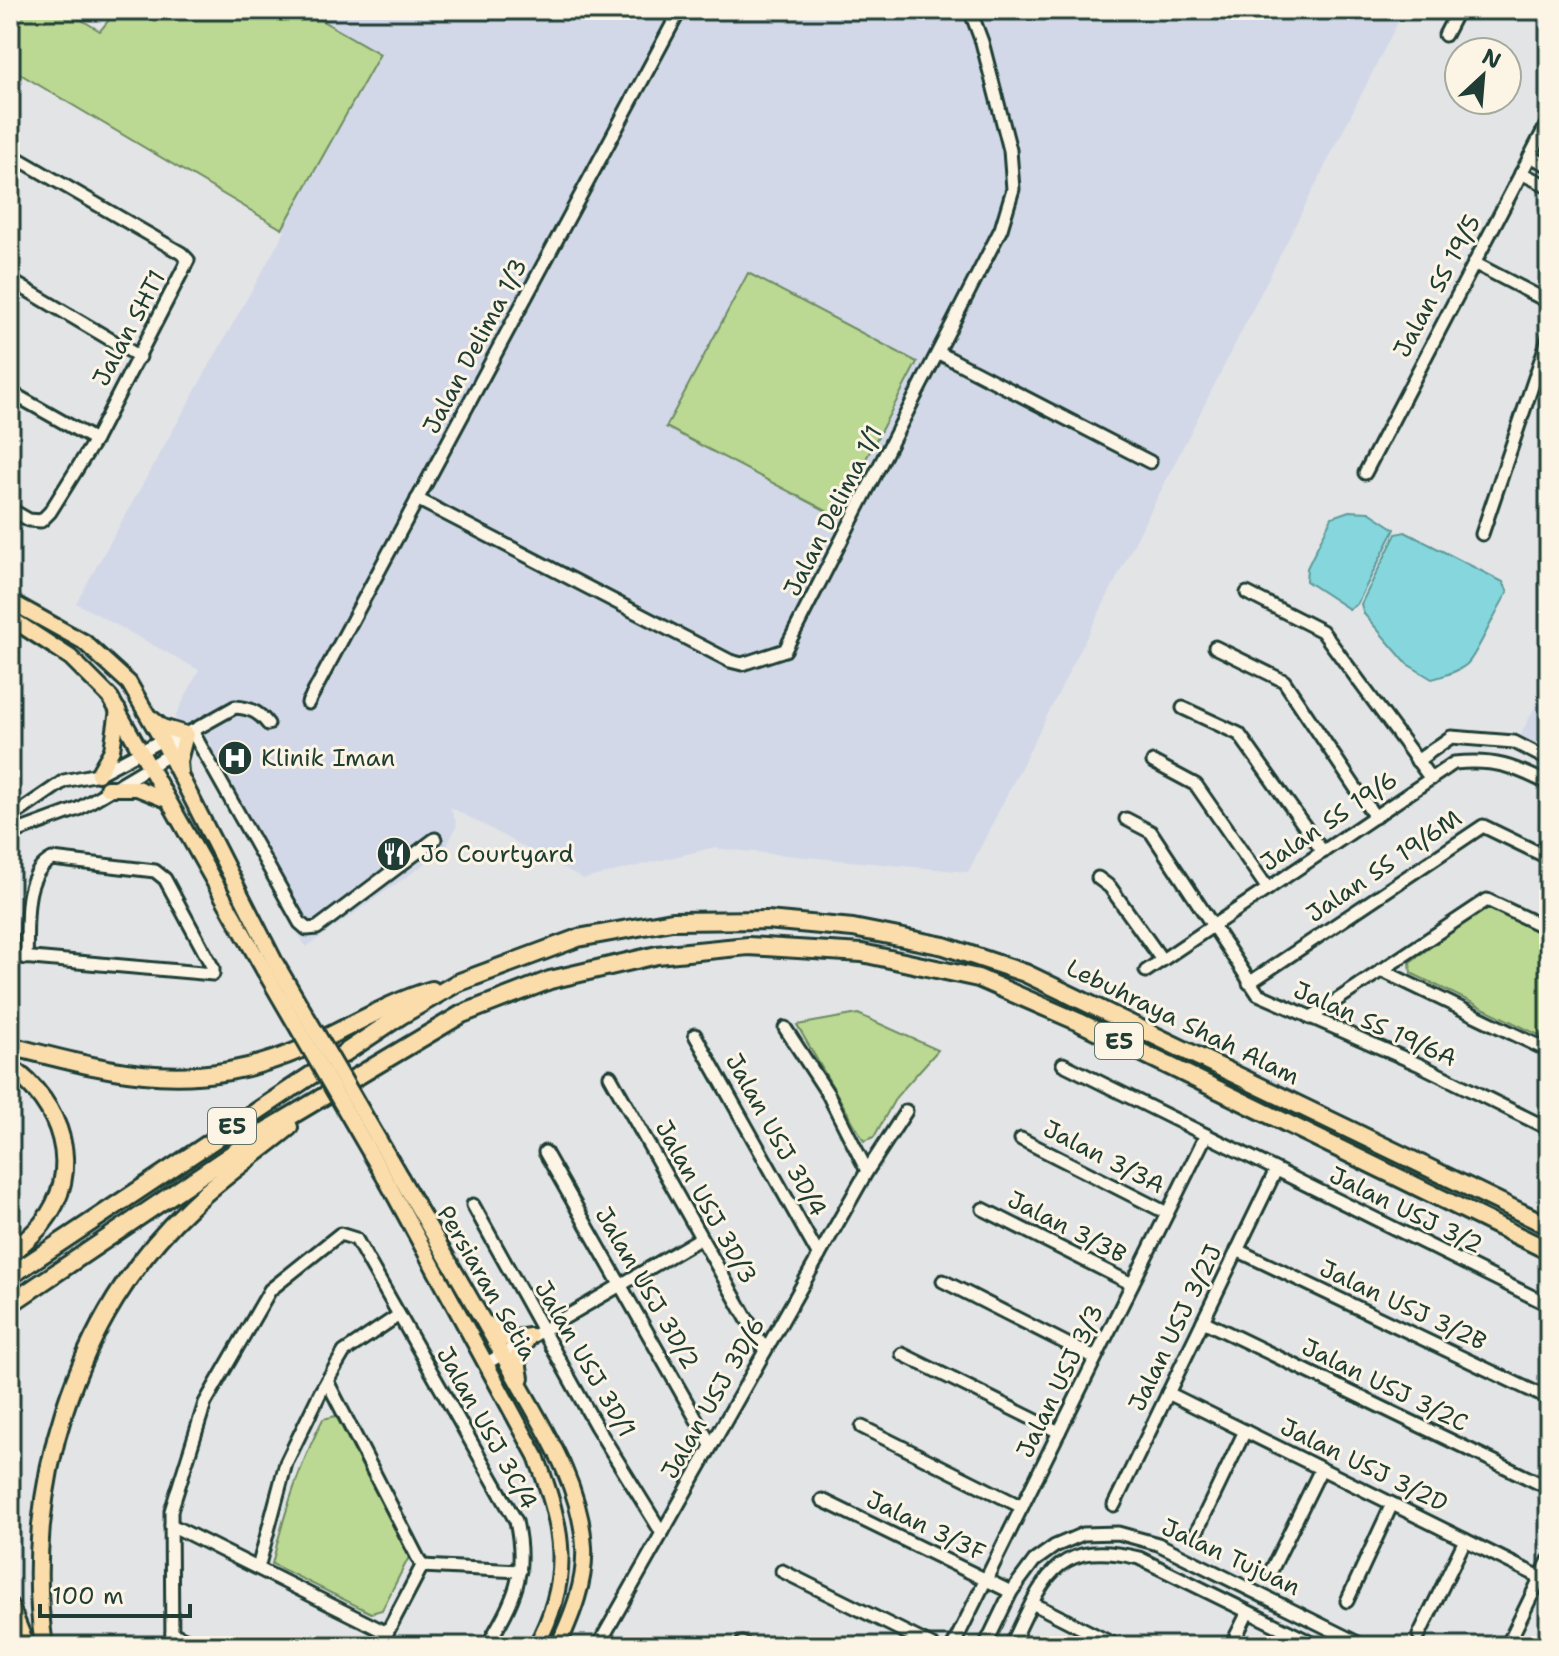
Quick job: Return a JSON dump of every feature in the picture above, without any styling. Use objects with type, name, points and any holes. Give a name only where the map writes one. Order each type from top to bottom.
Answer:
[{"type":"highway","name":"Lebuhraya Shah Alam","points":[[10,1276],[299,1081],[457,983],[578,938],[672,921],[767,920],[853,928],[944,946],[1025,973],[1549,1226]]},
{"type":"highway","name":"Lebuhraya Shah Alam","points":[[10,1304],[326,1094],[462,1014],[550,980],[657,955],[748,946],[862,953],[978,978],[1050,1009],[1549,1251]]},
{"type":"highway","points":[[10,1046],[106,1071],[159,1078],[211,1075],[263,1064],[305,1048],[406,998],[457,983]]},
{"type":"highway","points":[[10,1067],[33,1083],[52,1110],[66,1154],[60,1190],[48,1212],[10,1255]]},
{"type":"highway","points":[[44,1646],[38,1591],[41,1518],[58,1431],[80,1369],[147,1254],[190,1207],[326,1094]]},
{"type":"highway","points":[[10,1607],[26,1646]]},
{"type":"main road","points":[[10,601],[84,642],[129,683],[147,714],[179,736]]},
{"type":"main road","points":[[10,618],[86,670],[118,709],[167,800],[269,966]]},
{"type":"main road","points":[[98,774],[112,750],[118,709]]},
{"type":"main road","points":[[147,714],[179,736]]},
{"type":"main road","points":[[179,736],[169,755],[269,966]]},
{"type":"main road","points":[[179,736],[181,781]]},
{"type":"main road","points":[[107,788],[137,788],[167,800]]},
{"type":"main road","name":"Persiaran Setia","points":[[269,966],[395,1181],[482,1319],[558,1457],[575,1498],[584,1547],[575,1605],[558,1646]]},
{"type":"main road","name":"Persiaran Setia","points":[[395,1181],[465,1331],[487,1363],[536,1456],[559,1523],[561,1587],[551,1619],[536,1646]]},
{"type":"main road","points":[[482,1319],[508,1339],[536,1332]]},
{"type":"main road","points":[[525,1397],[517,1356],[536,1332]]},
{"type":"street","name":"Jalan Delima 1/3","points":[[308,703],[680,10]]},
{"type":"street","name":"Jalan Delima 1/1","points":[[417,499],[730,661],[742,664],[785,650],[993,249],[1013,189],[1010,150],[982,42],[970,10]]},
{"type":"street","points":[[1445,35],[1458,10]]},
{"type":"street","name":"Jalan SS 19/5","points":[[1365,473],[1549,120]]},
{"type":"street","name":"Jalan SHT1","points":[[10,154],[181,253],[188,260],[95,440],[41,521],[29,520],[10,509]]},
{"type":"street","points":[[1530,156],[1549,166]]},
{"type":"street","points":[[1521,173],[1549,187]]},
{"type":"street","points":[[1474,263],[1549,302]]},
{"type":"street","points":[[10,280],[140,357]]},
{"type":"street","points":[[1482,534],[1549,336]]},
{"type":"street","points":[[939,353],[1150,462]]},
{"type":"street","points":[[10,392],[95,440]]},
{"type":"street","points":[[1247,593],[1322,631],[1431,779]]},
{"type":"street","points":[[1215,647],[1284,681],[1375,817]]},
{"type":"street","points":[[10,818],[64,781],[98,774],[235,707],[262,715],[268,724]]},
{"type":"street","points":[[1183,708],[1239,734],[1323,852]]},
{"type":"street","points":[[179,736],[307,929],[317,928],[435,839]]},
{"type":"street","points":[[1417,761],[1451,737],[1514,742],[1549,760]]},
{"type":"street","points":[[10,834],[78,809],[107,788],[150,768],[169,755]]},
{"type":"street","name":"Jalan SS 19/6","points":[[1146,971],[1454,763],[1478,760],[1509,764],[1549,784]]},
{"type":"street","points":[[1153,762],[1196,785],[1268,889]]},
{"type":"street","name":"Jalan SS 19/6A","points":[[1126,819],[1151,832],[1258,994],[1420,1065],[1549,1129]]},
{"type":"street","name":"Jalan SS 19/6M","points":[[1249,983],[1483,826],[1549,858]]},
{"type":"street","points":[[10,956],[26,958],[207,976],[213,974],[213,968],[165,879],[143,868],[52,859],[40,865],[32,878],[26,958]]},
{"type":"street","points":[[1098,878],[1110,887],[1162,960]]},
{"type":"street","points":[[1310,1018],[1487,900],[1549,929]]},
{"type":"street","points":[[1381,970],[1549,1051]]},
{"type":"street","points":[[785,1028],[828,1094],[867,1171]]},
{"type":"street","name":"Jalan USJ 3D/4","points":[[695,1035],[819,1256]]},
{"type":"street","points":[[1063,1064],[1206,1135]]},
{"type":"street","name":"Jalan USJ 3D/3","points":[[610,1076],[765,1351]]},
{"type":"street","name":"Jalan USJ 3D/6","points":[[598,1646],[867,1171],[906,1111]]},
{"type":"street","name":"Jalan USJ 3/2","points":[[1206,1135],[1549,1305]]},
{"type":"street","name":"Jalan USJ 3/3","points":[[953,1646],[1206,1135]]},
{"type":"street","name":"Jalan 3/3A","points":[[1021,1139],[1167,1213]]},
{"type":"street","name":"Jalan USJ 3D/2","points":[[545,1152],[711,1445]]},
{"type":"street","name":"Jalan USJ 3/2J","points":[[1114,1505],[1276,1170]]},
{"type":"street","name":"Jalan USJ 3D/1","points":[[473,1205],[536,1332],[662,1533]]},
{"type":"street","name":"Jalan 3/3B","points":[[983,1209],[1132,1284]]},
{"type":"street","name":"Jalan USJ 3C/4","points":[[171,1525],[171,1511],[205,1403],[270,1290],[340,1234],[356,1239],[516,1521],[523,1554],[520,1571],[511,1604],[487,1646]]},
{"type":"street","points":[[487,1363],[501,1352],[701,1238]]},
{"type":"street","name":"Jalan USJ 3/2B","points":[[1237,1250],[1549,1399]]},
{"type":"street","points":[[943,1281],[1095,1358]]},
{"type":"street","points":[[258,1568],[286,1463],[327,1381],[344,1352],[399,1315]]},
{"type":"street","name":"Jalan USJ 3/2C","points":[[1203,1321],[1549,1488]]},
{"type":"street","points":[[902,1354],[1059,1432]]},
{"type":"street","points":[[327,1381],[422,1566]]},
{"type":"street","name":"Jalan USJ 3/2D","points":[[1168,1393],[1540,1577]]},
{"type":"street","points":[[862,1427],[1022,1507]]},
{"type":"street","points":[[1196,1533],[1245,1431]]},
{"type":"street","points":[[1271,1571],[1321,1469]]},
{"type":"street","name":"Jalan 3/3F","points":[[822,1500],[1011,1592]]},
{"type":"street","points":[[1347,1601],[1392,1504]]},
{"type":"street","points":[[172,1646],[171,1525],[387,1633]]},
{"type":"street","name":"Jalan Tujuan","points":[[985,1646],[1011,1592],[1034,1561],[1055,1546],[1083,1534],[1118,1533],[1158,1544],[1364,1646]]},
{"type":"street","points":[[1419,1635],[1465,1540]]},
{"type":"street","points":[[1011,1646],[1040,1586],[1061,1563],[1084,1553],[1107,1550],[1139,1558],[1318,1646]]},
{"type":"street","points":[[1507,1646],[1549,1560]]},
{"type":"street","points":[[422,1566],[520,1571]]},
{"type":"street","points":[[380,1646],[422,1566]]},
{"type":"street","points":[[782,1571],[933,1646]]},
{"type":"street","points":[[1032,1603],[1117,1646]]},
{"type":"street","points":[[1231,1646],[1248,1612]]},
{"type":"street","points":[[172,1633],[199,1646]]},
{"type":"shaded area","points":[[303,10],[1404,10],[968,872],[711,848],[584,879],[450,807],[457,825],[446,849],[306,947],[175,717],[199,670],[76,603],[285,231],[282,229],[379,54]]},
{"type":"shaded area","points":[[1537,703],[1549,709],[1549,756],[1518,740]]},
{"type":"green space","points":[[10,10],[65,10],[100,31],[117,10],[303,10],[380,54],[282,229],[10,68]]},
{"type":"green space","points":[[748,273],[917,362],[836,516],[666,427]]},
{"type":"green space","points":[[1489,905],[1549,937],[1549,1040],[1411,973],[1410,962]]},
{"type":"green space","points":[[858,1014],[938,1050],[896,1097],[874,1137],[864,1141],[797,1025]]},
{"type":"green space","points":[[336,1416],[409,1557],[382,1610],[371,1613],[272,1564],[299,1472],[323,1419]]},
{"type":"water","points":[[1349,511],[1369,512],[1395,529],[1357,604],[1349,609],[1306,581],[1307,568],[1332,517]]},
{"type":"water","points":[[1405,532],[1503,582],[1508,592],[1467,664],[1432,679],[1407,664],[1364,614],[1361,604],[1396,534]]},
{"type":"place","name":"Klinik Iman","points":[[235,758]]},
{"type":"place","name":"Jo Courtyard","points":[[394,854]]}]
